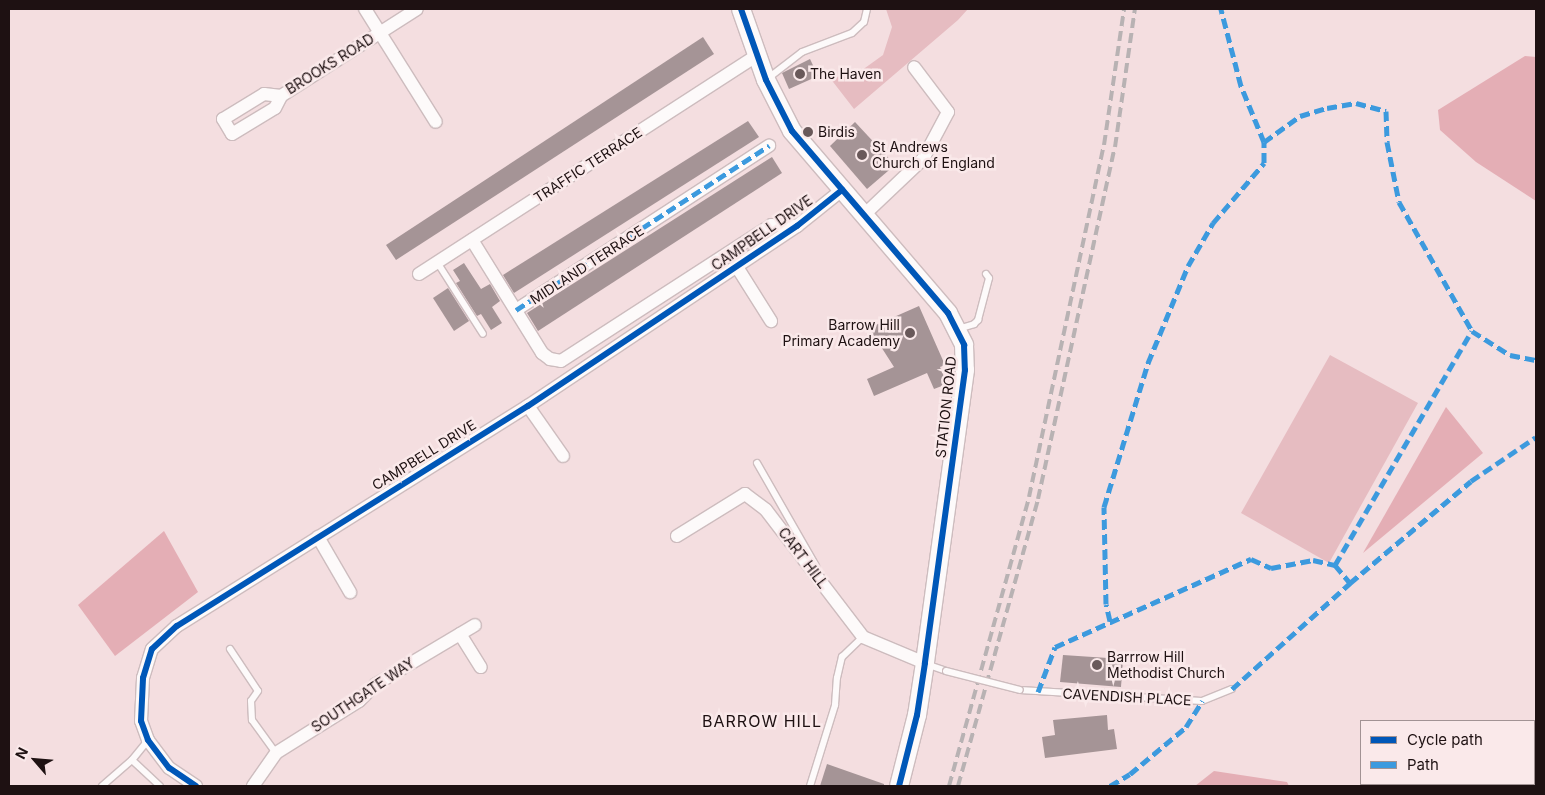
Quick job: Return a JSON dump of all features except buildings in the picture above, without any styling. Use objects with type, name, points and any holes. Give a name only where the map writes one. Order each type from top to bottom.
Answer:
[{"type":"street","points":[[365,9],[380,33]]},
{"type":"street","name":"BROOKS ROAD","points":[[281,96],[417,9]]},
{"type":"street","name":"STATION ROAD","points":[[741,9],[766,80],[792,131],[948,313],[958,329],[964,345],[965,370],[925,663],[917,715],[899,786]]},
{"type":"street","name":"BROOKS ROAD","points":[[380,33],[436,122]]},
{"type":"street","name":"TRAFFIC TERRACE","points":[[419,274],[757,55]]},
{"type":"street","points":[[865,214],[922,159],[948,112],[914,67]]},
{"type":"street","name":"MIDLAND TERRACE","points":[[516,310],[658,220],[769,146]]},
{"type":"street","name":"CAMPBELL DRIVE","points":[[196,786],[169,768],[148,740],[142,721],[142,678],[152,649],[177,626],[528,406],[797,226],[842,190]]},
{"type":"street","points":[[472,240],[542,353],[550,359],[561,361],[771,225],[797,226]]},
{"type":"street","points":[[736,267],[771,321]]},
{"type":"street","points":[[528,406],[563,456]]},
{"type":"street","name":"CART HILL","points":[[676,536],[745,494],[766,510],[863,637]]},
{"type":"street","points":[[318,537],[350,592]]},
{"type":"street","name":"SOUTHGATE WAY","points":[[253,786],[276,753],[359,701],[376,684],[475,625]]},
{"type":"street","points":[[460,634],[481,667]]},
{"type":"street","points":[[863,637],[925,663]]},
{"type":"lane","points":[[766,80],[777,69],[802,52],[852,33],[864,22],[867,9]]},
{"type":"lane","points":[[437,262],[483,334]]},
{"type":"lane","points":[[958,329],[974,324],[978,320],[989,278],[986,274]]},
{"type":"lane","points":[[756,463],[835,600]]},
{"type":"lane","points":[[810,786],[835,705],[837,678],[842,657],[863,637]]},
{"type":"lane","points":[[230,649],[258,691],[251,701],[252,720],[276,753]]},
{"type":"lane","name":"CAVENDISH PLACE","points":[[925,663],[946,672],[1020,690],[1202,701],[1232,689]]},
{"type":"lane","points":[[102,786],[132,760],[148,740]]},
{"type":"lane","points":[[132,760],[160,786]]},
{"type":"shaded area","points":[[886,9],[968,9],[958,20],[854,109],[830,78],[858,73],[883,55],[892,27]]},
{"type":"shaded area","points":[[1525,56],[1536,57],[1536,201],[1476,162],[1440,130],[1438,110]]},
{"type":"shaded area","points":[[1330,355],[1418,403],[1329,563],[1241,513]]},
{"type":"shaded area","points":[[1446,407],[1483,453],[1363,553]]},
{"type":"shaded area","points":[[164,531],[198,592],[115,656],[78,605]]},
{"type":"shaded area","points":[[1214,771],[1287,782],[1289,786],[1195,786]]},
{"type":"railway","points":[[949,786],[1029,497],[1104,145],[1124,9]]},
{"type":"railway","points":[[958,786],[1038,499],[1115,147],[1135,9]]},
{"type":"marked path","points":[[1110,621],[1106,604],[1104,507],[1148,363],[1188,266],[1213,223],[1264,163],[1264,142],[1241,86],[1221,9]]},
{"type":"marked path","points":[[1264,142],[1300,116],[1327,108],[1356,103],[1386,111],[1387,142],[1399,202],[1472,331],[1510,355],[1536,360]]},
{"type":"marked path","points":[[516,310],[769,146]]},
{"type":"marked path","points":[[1038,692],[1055,647],[1251,559],[1271,568],[1313,560],[1335,565],[1472,331]]},
{"type":"marked path","points":[[1232,689],[1350,583],[1471,481],[1536,437]]},
{"type":"marked path","points":[[1335,565],[1350,583]]},
{"type":"marked path","points":[[1110,786],[1130,774],[1186,727],[1202,701]]},
{"type":"cycle path","points":[[741,9],[766,80],[792,131],[948,313],[964,345],[965,370],[925,663],[917,715],[899,786]]},
{"type":"cycle path","points":[[196,786],[169,768],[148,740],[141,721],[143,678],[152,649],[177,626],[528,406],[797,226],[842,190]]},
{"type":"place","name":"The Haven","points":[[800,74]]},
{"type":"place","name":"Birdis","points":[[808,132]]},
{"type":"place","name":"St Andrews Church of England","points":[[862,155]]},
{"type":"place","name":"Barrow Hill Primary Academy","points":[[910,333]]},
{"type":"place","name":"Barrrow Hill Methodist Church","points":[[1097,665]]},
{"type":"district","name":"BARROW HILL","points":[[762,721]]}]
